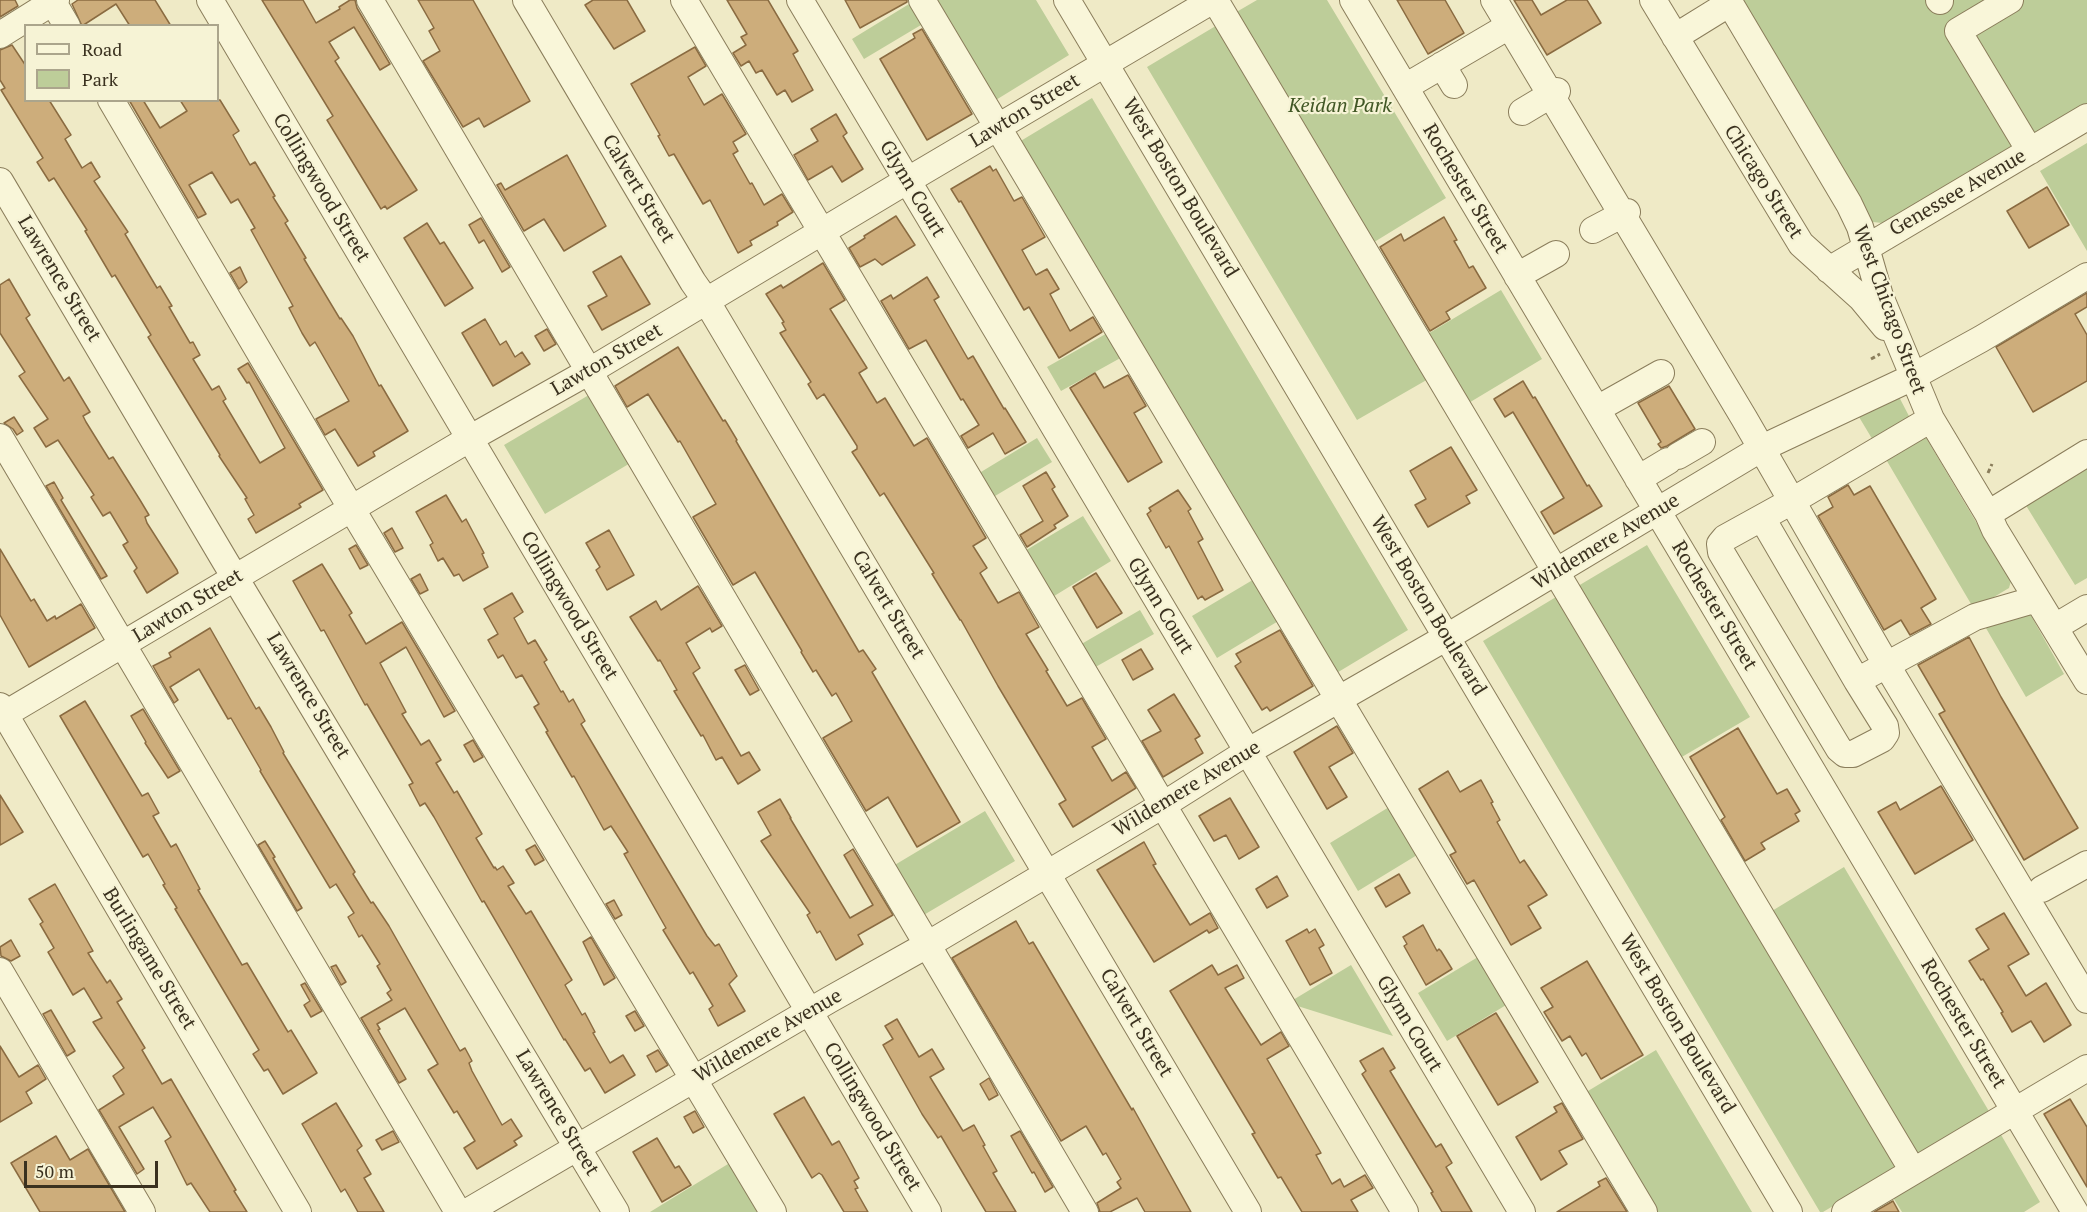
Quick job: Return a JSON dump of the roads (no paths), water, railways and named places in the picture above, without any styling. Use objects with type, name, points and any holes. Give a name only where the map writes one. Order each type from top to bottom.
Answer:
[{"type":"street","name":"Collingwood Street","points":[[210,0],[928,1212]]},
{"type":"street","points":[[370,0],[1085,1212]]},
{"type":"street","name":"Calvert Street","points":[[526,0],[1248,1212]]},
{"type":"street","points":[[684,0],[1405,1212]]},
{"type":"street","name":"Glynn Court","points":[[800,0],[1522,1212]]},
{"type":"street","points":[[922,0],[1644,1212]]},
{"type":"street","name":"West Boston Boulevard","points":[[1067,0],[1789,1212]]},
{"type":"street","name":"Lawton Street","points":[[2,712],[123,645],[469,439],[588,372],[907,180],[1214,0]]},
{"type":"street","points":[[1214,0],[1913,1171]]},
{"type":"street","name":"Rochester Street","points":[[1353,0],[2075,1212]]},
{"type":"street","points":[[1494,0],[1554,93],[1625,213],[1699,351],[1740,420],[1762,448],[1886,664],[2087,1000]]},
{"type":"street","name":"Chicago Street","points":[[1653,0],[1801,244],[1861,298],[1898,343],[1913,377]]},
{"type":"street","points":[[2010,0],[1958,31],[2030,151]]},
{"type":"street","points":[[0,35],[54,1],[66,24]]},
{"type":"street","points":[[1675,37],[1729,2]]},
{"type":"street","name":"West Chicago Street","points":[[1729,2],[1849,204],[1866,247],[1880,296],[1931,418],[1988,514],[1995,530],[2087,681]]},
{"type":"street","points":[[1405,87],[1448,75],[1509,26]]},
{"type":"street","points":[[1522,112],[1554,93]]},
{"type":"street","points":[[112,102],[351,509],[773,1212]]},
{"type":"street","name":"Genessee Avenue","points":[[1829,270],[2087,117]]},
{"type":"street","name":"Lawrence Street","points":[[0,180],[616,1212]]},
{"type":"street","points":[[1593,230],[1625,213]]},
{"type":"street","points":[[1517,276],[1556,255]]},
{"type":"street","name":"Wildemere Avenue","points":[[467,1212],[927,945],[1163,805],[1247,752],[1447,638],[1762,448],[1913,377],[2087,276]]},
{"type":"street","points":[[1597,409],[1661,373]]},
{"type":"street","points":[[1762,518],[1884,726],[1886,733],[1882,739],[1853,754],[1845,754],[1839,749],[1721,552],[1720,544],[1725,538],[1931,418]]},
{"type":"street","points":[[0,437],[458,1212]]},
{"type":"street","points":[[1638,479],[1702,442]]},
{"type":"street","points":[[1988,514],[2087,453]]},
{"type":"street","points":[[1857,681],[1975,617],[2037,599]]},
{"type":"street","points":[[2055,627],[2087,608]]},
{"type":"street","name":"Burlingame Street","points":[[2,712],[298,1212]]},
{"type":"street","points":[[2042,889],[2087,864]]},
{"type":"street","points":[[0,971],[142,1212]]},
{"type":"street","points":[[1845,1212],[2087,1068]]},
{"type":"park label","name":"Keidan Park","points":[[1340,106]]}]
